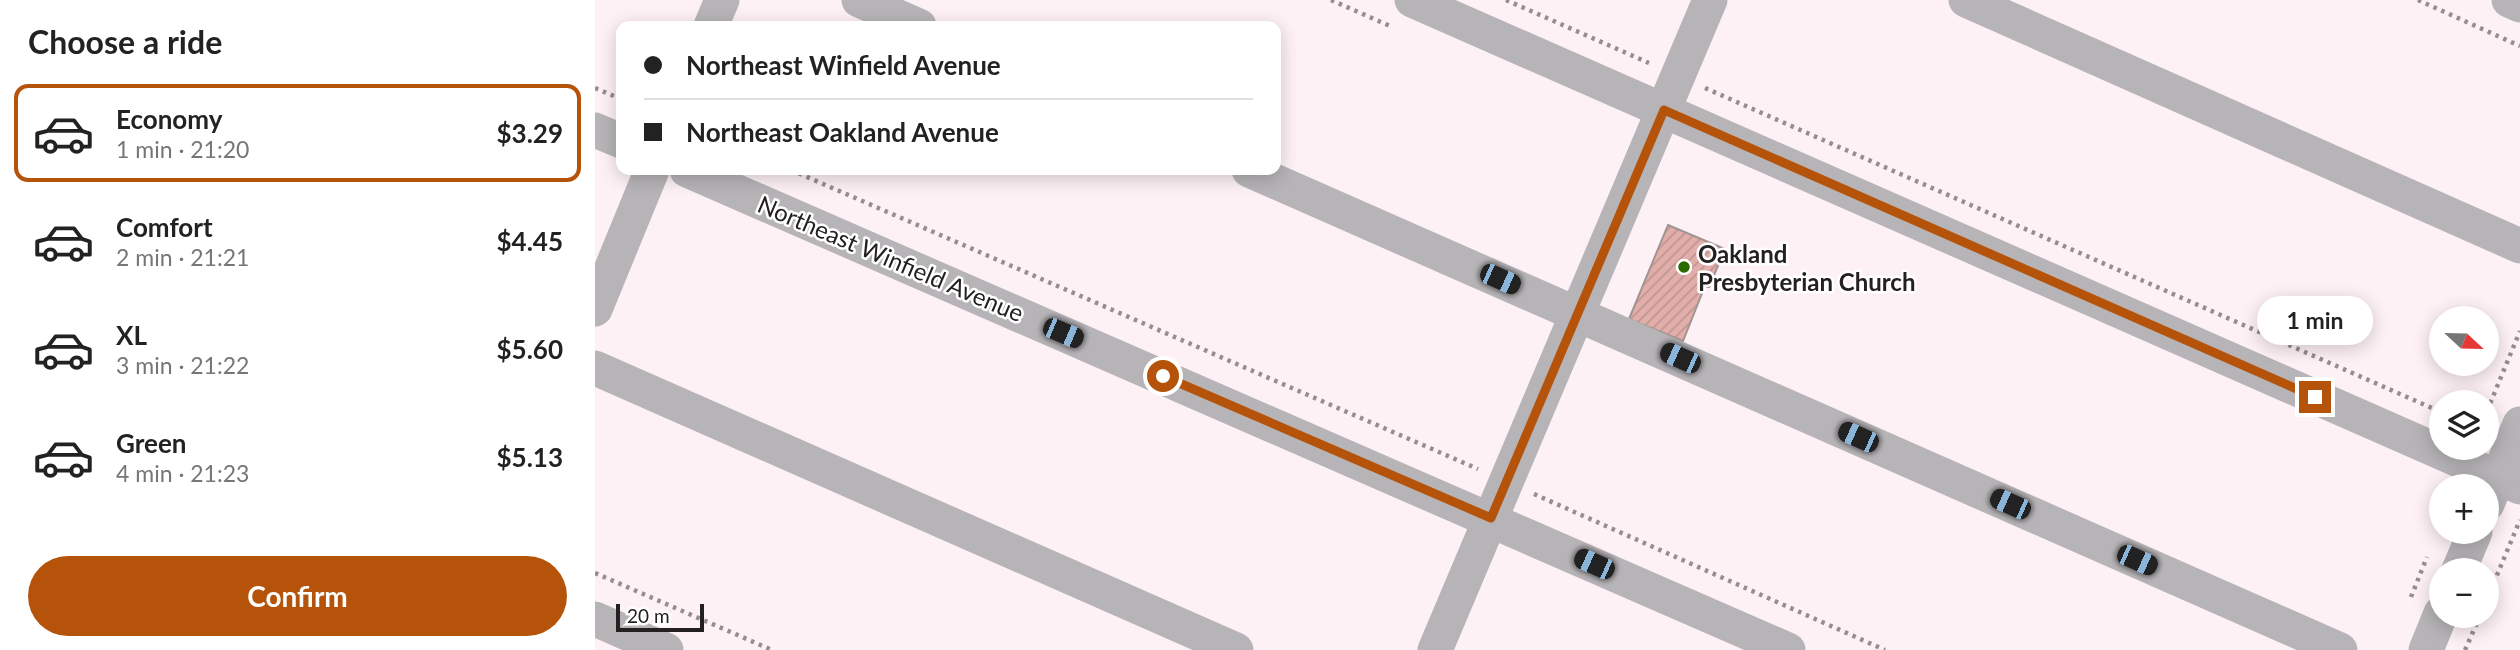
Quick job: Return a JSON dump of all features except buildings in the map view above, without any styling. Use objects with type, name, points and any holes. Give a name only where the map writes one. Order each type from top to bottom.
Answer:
[{"type":"street","points":[[713,21],[722,0]]},
{"type":"street","points":[[859,0],[907,21]]},
{"type":"street","points":[[1412,0],[1664,110],[2502,489],[2520,424]]},
{"type":"street","points":[[1435,650],[1710,0]]},
{"type":"street","points":[[1966,0],[2520,246]]},
{"type":"street","points":[[2509,0],[2520,5]]},
{"type":"street","points":[[595,130],[616,139]]},
{"type":"street","points":[[595,309],[650,175]]},
{"type":"street","name":"Northeast Winfield Avenue","points":[[699,175],[1491,518],[1788,650]]},
{"type":"street","points":[[1261,175],[2340,650]]},
{"type":"street","points":[[595,368],[1236,650]]},
{"type":"street","points":[[2426,606],[2426,650]]},
{"type":"street","points":[[595,619],[666,650]]},
{"type":"path","points":[[1506,0],[2429,407]]},
{"type":"path","points":[[2418,0],[2520,46]]},
{"type":"path","points":[[595,88],[616,97]]},
{"type":"path","points":[[802,175],[1885,650]]},
{"type":"path","points":[[2496,390],[2520,331]]},
{"type":"path","points":[[2499,570],[2520,520]]},
{"type":"path","points":[[2426,606],[2431,547]]},
{"type":"path","points":[[595,573],[772,650]]},
{"type":"path","points":[[2465,650],[2475,628]]},
{"type":"place","name":"Oakland Presbyterian Church","points":[[1684,267]]},
{"type":"route","points":[[1163,376],[1491,518],[1664,110],[2315,397]]}]
